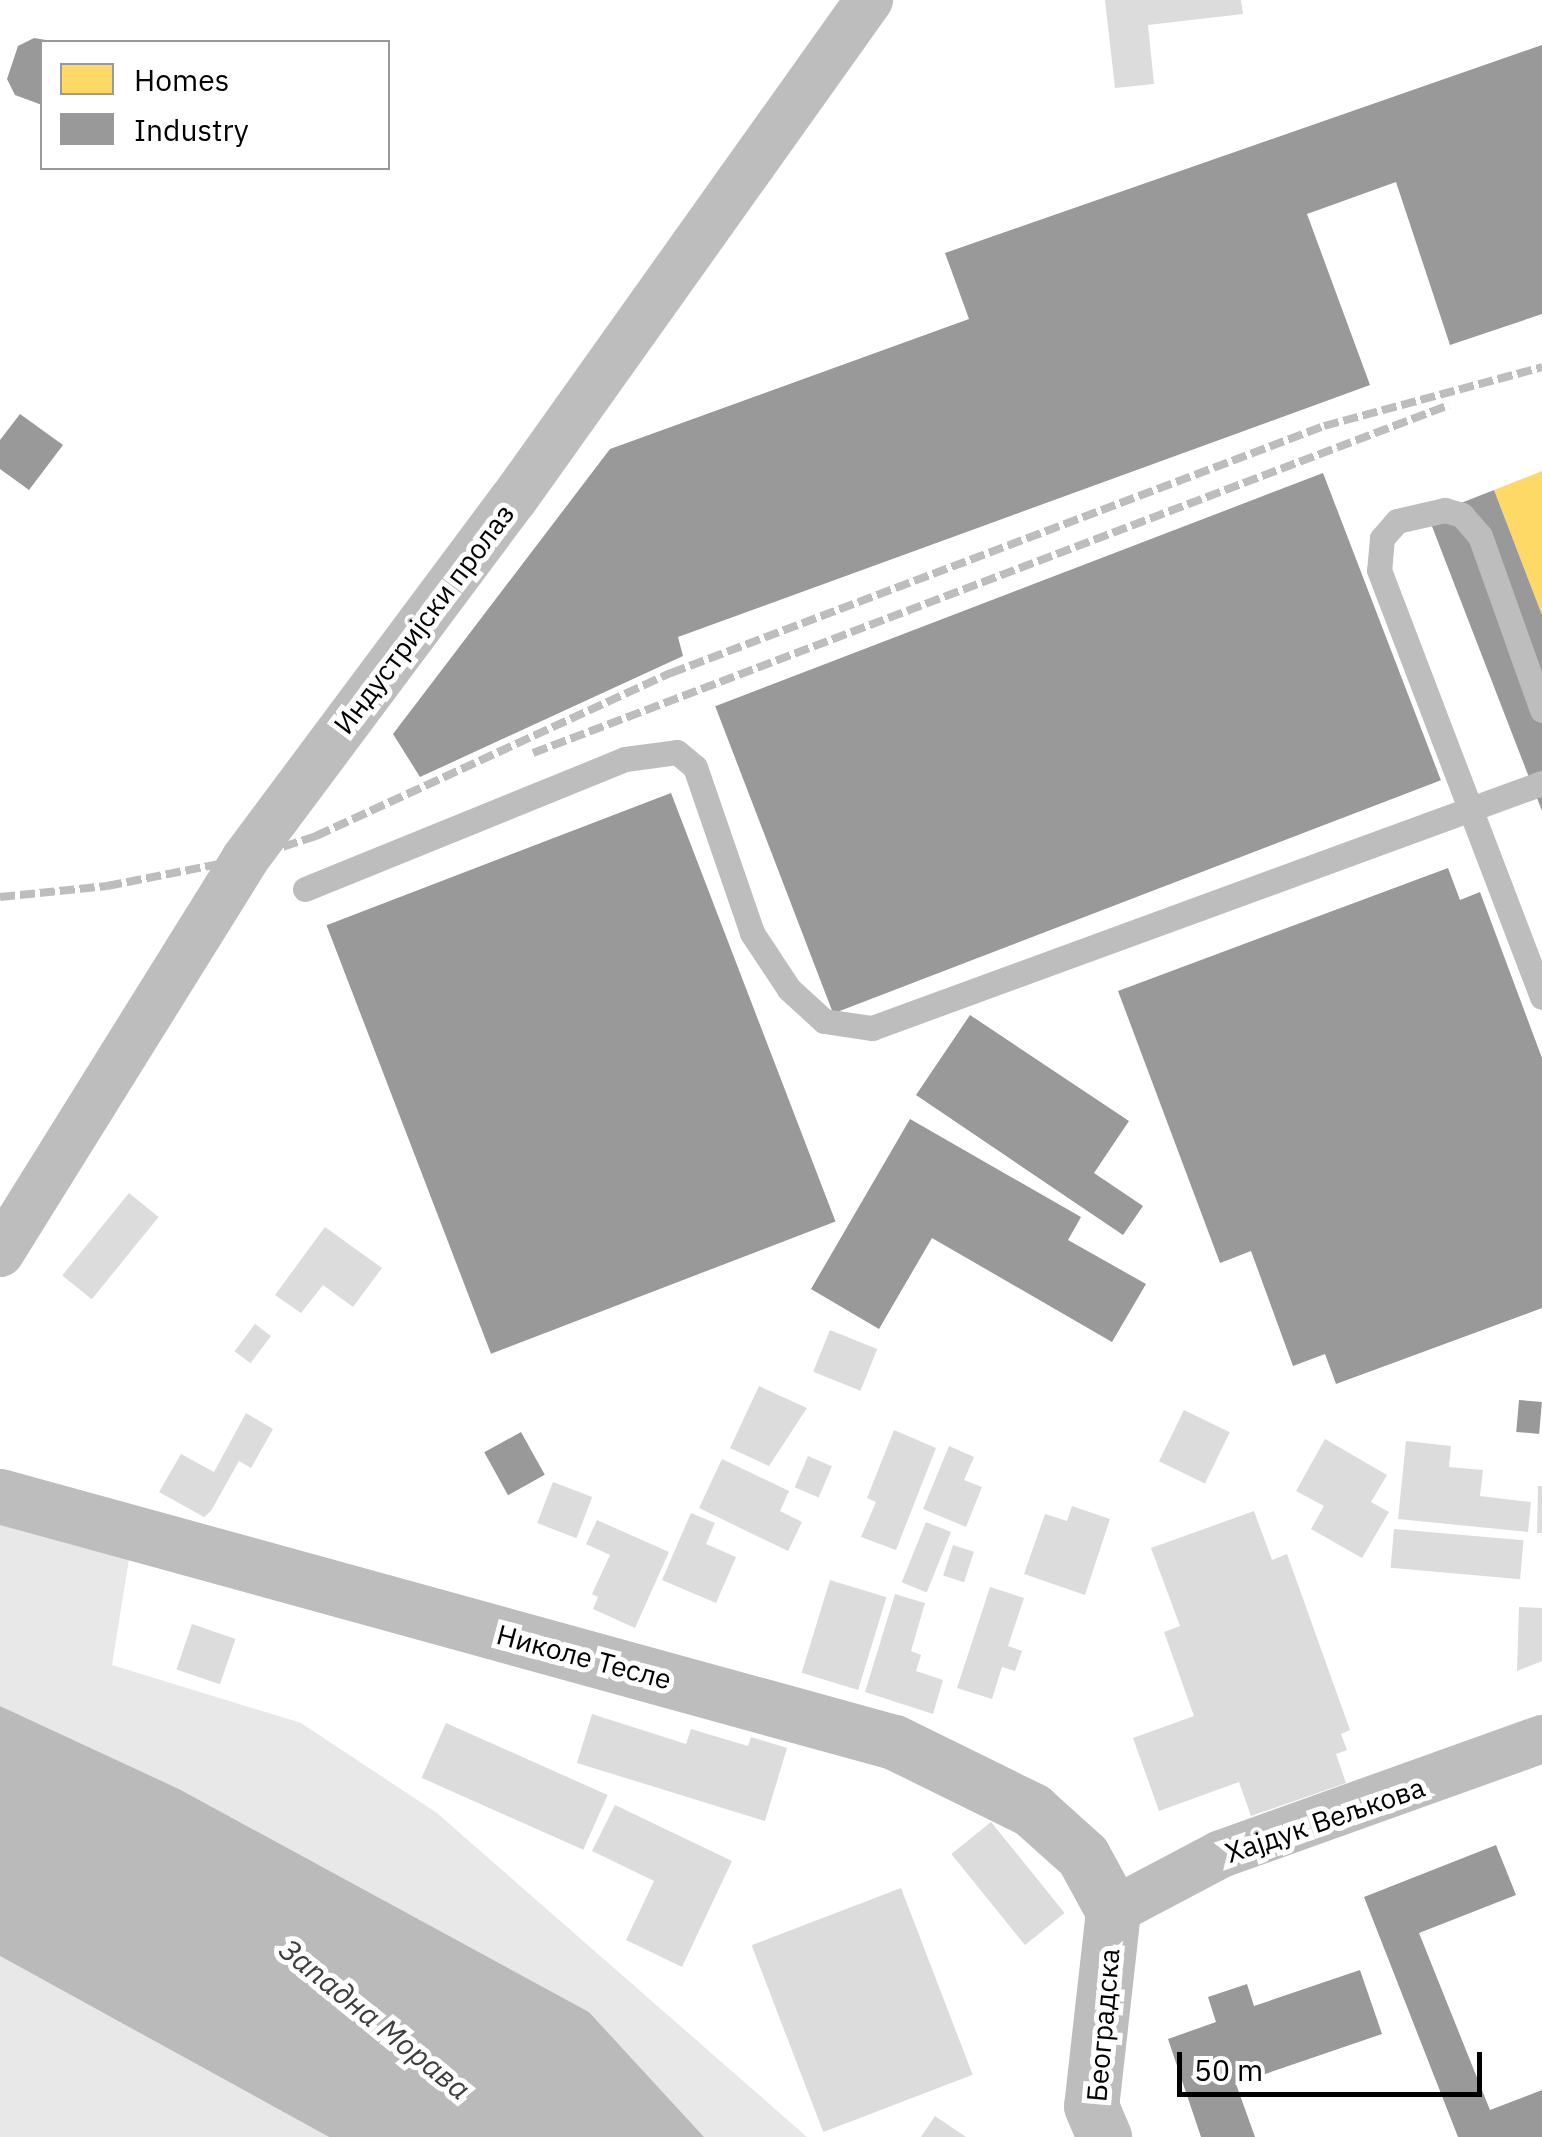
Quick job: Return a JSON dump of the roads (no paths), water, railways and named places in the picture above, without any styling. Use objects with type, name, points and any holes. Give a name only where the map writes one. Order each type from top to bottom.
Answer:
[{"type":"street","name":"Индустријски пролаз","points":[[0,1252],[245,859],[513,500],[869,0]]},
{"type":"street","name":"Николе Тесле","points":[[0,1496],[894,1742],[1032,1810],[1083,1856],[1113,1911]]},
{"type":"street","name":"Хајдук Вељкова","points":[[1113,1911],[1221,1854],[1457,1775],[1542,1739]]},
{"type":"street","name":"Београдска","points":[[1104,2137],[1091,2106],[1113,1911]]},
{"type":"lane","points":[[1542,710],[1480,536],[1462,515],[1445,510],[1398,521],[1378,549],[1378,570],[1542,998]]},
{"type":"lane","points":[[305,889],[624,759],[678,752],[695,767],[752,933],[789,989],[824,1020],[872,1028],[1471,812],[1542,782]]},
{"type":"water","name":"Западна Морава","points":[[0,1706],[179,1789],[589,2012],[704,2137],[329,2137],[0,1956]]},
{"type":"railway","points":[[0,897],[107,886],[245,859],[316,836],[671,673],[1324,426],[1542,367]]},
{"type":"railway","points":[[533,753],[1449,405]]}]
